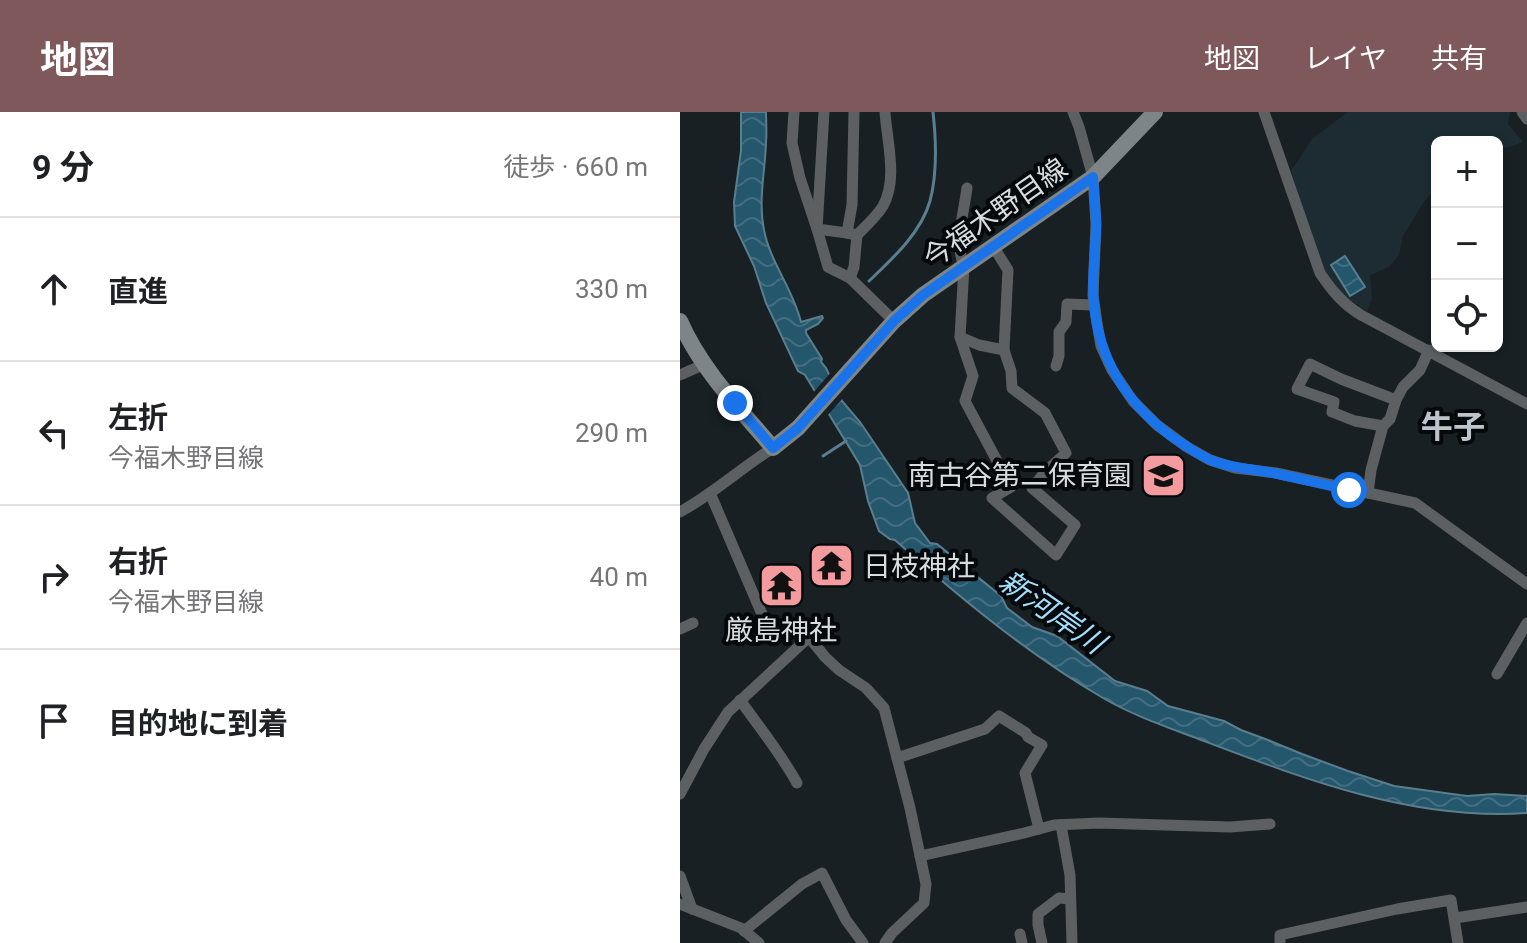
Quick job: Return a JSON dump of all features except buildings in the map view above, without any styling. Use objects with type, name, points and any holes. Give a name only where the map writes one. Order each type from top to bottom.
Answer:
[{"type":"main road","name":"今福木野目線","points":[[773,448],[798,428],[894,321],[923,295],[1093,177],[1155,112]]},
{"type":"main road","points":[[680,321],[696,352],[773,448]]},
{"type":"street","points":[[794,112],[792,143],[828,267],[850,278],[894,321]]},
{"type":"street","points":[[817,229],[824,112]]},
{"type":"street","points":[[850,278],[854,267],[854,112]]},
{"type":"street","points":[[852,234],[881,208],[890,189],[885,112]]},
{"type":"street","points":[[1073,112],[1093,177],[1096,224],[1094,305],[1101,346],[1112,370],[1133,401],[1157,425],[1210,460],[1235,468],[1276,473],[1415,503],[1527,584]]},
{"type":"street","points":[[1264,112],[1320,273],[1337,296],[1347,306],[1527,404]]},
{"type":"street","points":[[1522,112],[1527,119]]},
{"type":"street","points":[[967,188],[960,239],[960,257],[964,266],[960,337],[973,376],[965,401],[1011,487],[992,498],[1056,555],[1075,525],[1032,488],[1066,453],[1045,413],[1012,388],[1011,371],[1004,350],[1008,270],[993,246]]},
{"type":"street","points":[[817,229],[852,234]]},
{"type":"street","points":[[1056,366],[1059,332],[1066,322],[1067,304],[1094,305]]},
{"type":"street","points":[[960,337],[1004,350]]},
{"type":"street","points":[[1368,493],[1383,426],[1390,419],[1403,387],[1420,370],[1429,350]]},
{"type":"street","points":[[680,375],[705,364]]},
{"type":"street","points":[[1383,426],[1355,421],[1332,412],[1334,402],[1297,389],[1310,364],[1396,400]]},
{"type":"street","points":[[680,512],[773,448]]},
{"type":"street","points":[[710,493],[768,628],[799,629],[825,657],[866,688],[884,708],[926,884],[924,903],[885,943]]},
{"type":"street","points":[[680,629],[693,623]]},
{"type":"street","points":[[1497,674],[1527,623]]},
{"type":"street","points":[[680,794],[728,712],[809,637]]},
{"type":"street","points":[[740,700],[783,757],[797,783]]},
{"type":"street","points":[[897,758],[985,729],[999,716],[1042,745],[1025,773],[1039,829]]},
{"type":"street","points":[[920,856],[1061,825],[1099,823],[1230,827],[1270,824]]},
{"type":"street","points":[[1061,825],[1070,875],[1072,943]]},
{"type":"street","points":[[744,931],[802,884],[822,873],[846,920],[863,943]]},
{"type":"street","points":[[680,876],[686,906],[744,931],[759,943]]},
{"type":"street","points":[[1042,943],[1038,914],[1059,898],[1070,899]]},
{"type":"street","points":[[1280,943],[1280,935],[1451,900],[1458,943]]},
{"type":"street","points":[[1455,918],[1527,907]]},
{"type":"shaded area","points":[[1348,112],[1510,112],[1508,124],[1523,142],[1503,149],[1503,136],[1431,136],[1431,194],[1403,236],[1399,255],[1389,267],[1370,275],[1372,299],[1367,311],[1333,286],[1317,253],[1291,171],[1312,139]]},
{"type":"water","points":[[741,112],[766,112],[762,219],[771,253],[801,322],[822,316],[818,324],[806,333],[842,401],[908,493],[915,523],[930,543],[937,544],[1001,596],[1007,608],[1032,627],[1057,636],[1115,681],[1147,691],[1168,706],[1224,721],[1302,754],[1394,786],[1467,796],[1527,796],[1527,813],[1443,811],[1362,795],[1282,770],[1140,716],[1103,698],[1021,644],[895,540],[879,531],[860,465],[805,375],[798,371],[735,226]]},
{"type":"water","points":[[1345,256],[1365,287],[1350,296],[1331,265]]},
{"type":"pier","points":[[832,371],[844,397],[827,416],[812,394]]},
{"type":"waterway","points":[[869,281],[905,245],[926,213],[935,169],[933,112]]},
{"type":"waterway","points":[[823,456],[846,441]]},
{"type":"place","name":"南古谷第二保育園","points":[[1163,475]]},
{"type":"place","name":"日枝神社","points":[[832,566]]},
{"type":"place","name":"厳島神社","points":[[781,586]]},
{"type":"district","name":"牛子","points":[[1453,427]]},
{"type":"route","points":[[735,403],[773,448],[798,428],[894,321],[923,295],[1093,177],[1096,224],[1093,295],[1101,346],[1112,370],[1133,401],[1157,425],[1210,460],[1235,468],[1276,473],[1349,490]]},
{"type":"water label","name":"新河岸川","points":[[1052,612]]}]
